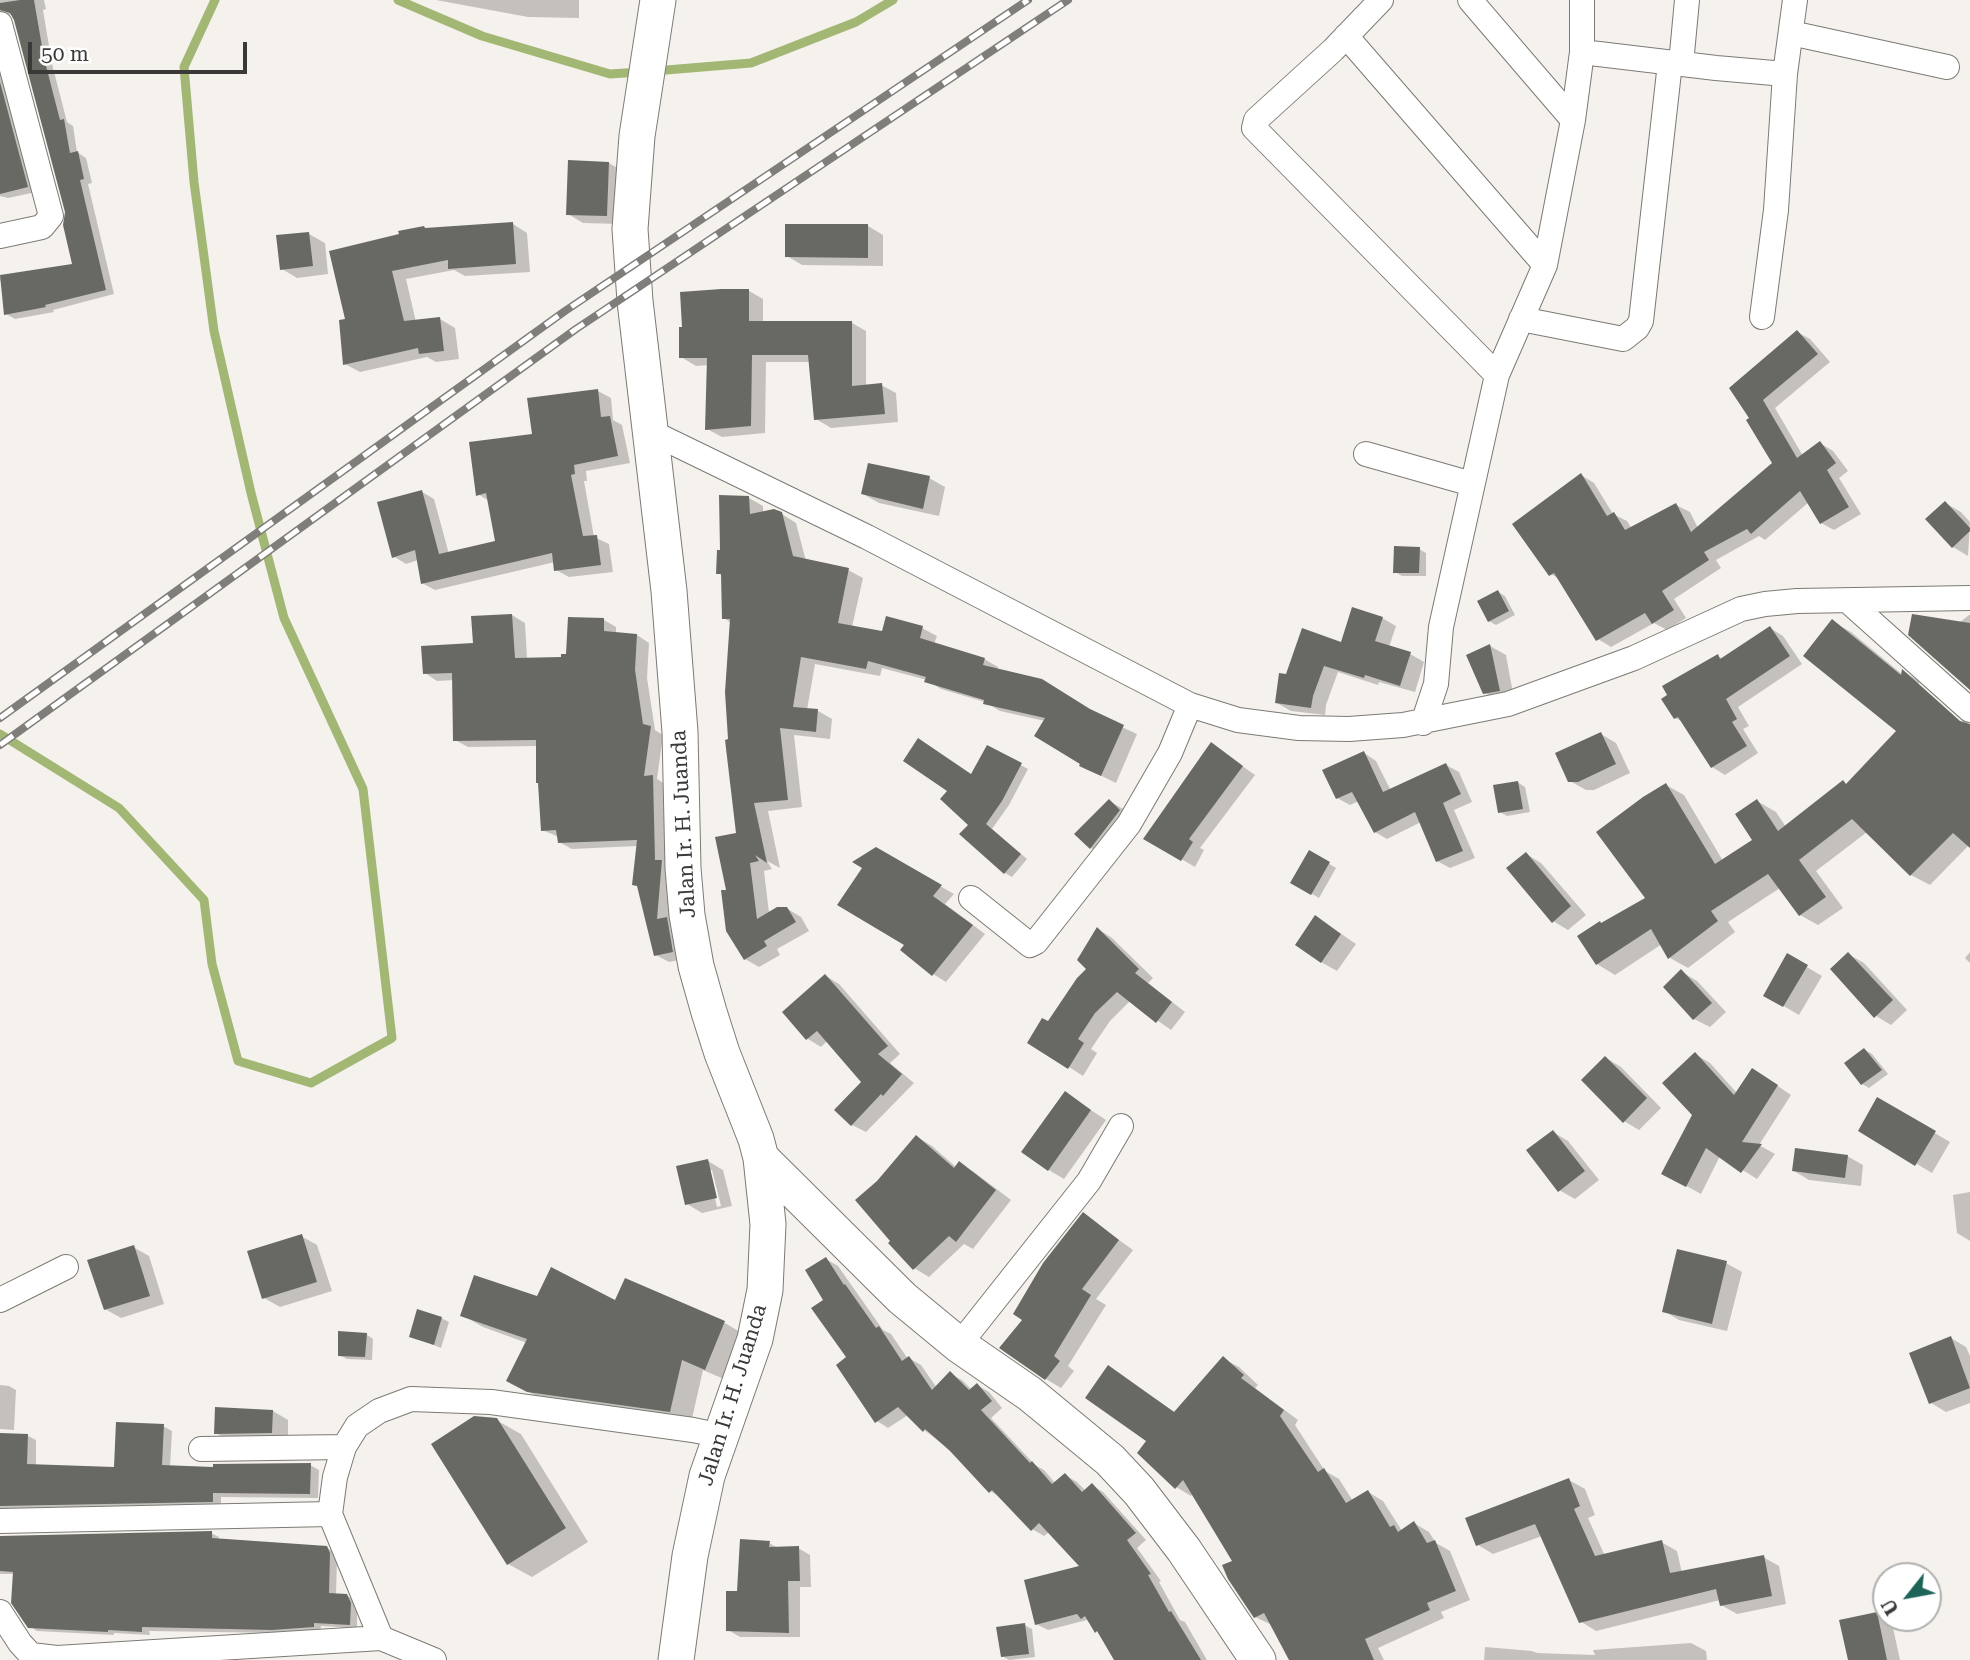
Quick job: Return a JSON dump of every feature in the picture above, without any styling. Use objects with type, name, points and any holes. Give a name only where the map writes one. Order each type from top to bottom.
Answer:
[{"type":"street","name":"Jalan Ir. H. Juanda","points":[[658,0],[637,136],[630,229],[635,301],[674,653],[687,915],[696,966],[709,1012],[761,1158],[768,1224],[765,1290],[755,1339],[708,1476],[690,1556],[676,1660]]},
{"type":"street","points":[[1381,0],[1256,120],[1254,128],[1497,375]]},
{"type":"street","points":[[1470,0],[1573,120]]},
{"type":"street","points":[[1423,723],[1436,684],[1441,626],[1497,375],[1545,265],[1573,120],[1582,52],[1582,0]]},
{"type":"street","points":[[1521,318],[1623,339],[1637,328],[1641,321],[1687,0]]},
{"type":"street","points":[[1762,317],[1776,210],[1785,74],[1795,0]]},
{"type":"street","points":[[0,24],[51,216],[42,227],[0,236]]},
{"type":"street","points":[[1791,33],[1947,67]]},
{"type":"street","points":[[1346,36],[1545,265]]},
{"type":"street","points":[[1582,52],[1785,74]]},
{"type":"street","points":[[651,432],[867,537],[1190,705],[1238,720],[1300,728],[1349,729],[1423,723],[1508,704],[1678,640],[1741,609],[1797,601],[1970,598]]},
{"type":"street","points":[[1366,454],[1472,484]]},
{"type":"street","points":[[1848,601],[1970,710]]},
{"type":"street","points":[[971,898],[1030,945],[1036,942],[1129,824],[1170,753],[1190,705]]},
{"type":"street","points":[[959,1345],[1089,1181],[1121,1126]]},
{"type":"street","points":[[761,1158],[902,1298],[959,1345],[1031,1394],[1110,1460],[1139,1491],[1184,1550],[1258,1660]]},
{"type":"street","points":[[0,1300],[66,1267]]},
{"type":"street","points":[[381,1638],[330,1514],[335,1477],[344,1447],[357,1426],[379,1411],[411,1399],[491,1402],[722,1436]]},
{"type":"street","points":[[201,1450],[344,1447]]},
{"type":"street","points":[[0,1521],[330,1514]]},
{"type":"street","points":[[0,1612],[31,1657],[57,1658],[381,1638],[434,1660]]},
{"type":"building","points":[[34,0],[44,58],[60,120],[64,119],[70,153],[78,151],[84,179],[80,180],[106,290],[45,305],[46,307],[4,315],[0,275],[72,264],[63,225],[65,212],[14,20],[10,13],[0,10],[0,3]]},
{"type":"building","points":[[0,82],[28,187],[0,194]]},
{"type":"building","points":[[568,160],[609,162],[607,216],[566,215]]},
{"type":"building","points":[[513,222],[516,264],[448,269],[448,260],[392,271],[404,321],[440,317],[444,351],[419,354],[418,348],[343,365],[339,320],[345,319],[329,251],[424,226]]},
{"type":"building","points":[[785,224],[868,224],[868,258],[785,257]]},
{"type":"building","points":[[309,232],[313,266],[280,270],[276,235]]},
{"type":"building","points":[[749,289],[749,321],[852,321],[852,386],[882,383],[885,414],[814,420],[808,355],[752,355],[751,426],[705,430],[707,358],[679,358],[679,327],[682,327],[680,292]]},
{"type":"building","points":[[1797,330],[1818,354],[1763,400],[1797,458],[1820,441],[1836,463],[1827,470],[1849,507],[1820,524],[1800,491],[1751,534],[1747,529],[1704,552],[1709,560],[1662,591],[1674,610],[1652,624],[1645,613],[1596,641],[1554,573],[1549,576],[1512,524],[1581,473],[1607,516],[1614,512],[1625,530],[1676,503],[1691,532],[1772,463],[1746,420],[1749,418],[1729,388]]},
{"type":"building","points":[[598,389],[601,417],[610,416],[618,456],[574,465],[575,474],[571,475],[583,536],[597,535],[601,565],[554,571],[552,553],[421,584],[415,550],[392,558],[377,502],[422,490],[439,554],[495,541],[486,493],[476,496],[469,442],[532,434],[527,398]]},
{"type":"building","points":[[868,463],[930,476],[923,509],[861,494]]},
{"type":"building","points":[[719,495],[749,496],[750,514],[774,509],[782,512],[793,556],[849,568],[838,623],[882,631],[886,616],[923,626],[920,638],[985,658],[983,665],[1042,679],[1090,709],[1124,725],[1101,776],[1079,766],[1080,764],[1034,736],[1045,718],[983,704],[984,700],[924,682],[926,677],[868,661],[866,669],[801,657],[793,707],[818,709],[816,732],[780,728],[788,800],[754,803],[767,863],[755,855],[759,861],[750,863],[757,919],[777,907],[787,907],[796,922],[764,941],[767,946],[744,960],[726,931],[721,890],[726,890],[715,837],[736,833],[725,740],[728,739],[725,692],[730,619],[722,619],[721,574],[716,574],[717,550],[720,550]]},
{"type":"building","points":[[1945,501],[1970,528],[1952,548],[1925,519]]},
{"type":"building","points":[[1394,546],[1420,547],[1419,573],[1393,573]]},
{"type":"building","points":[[1498,590],[1509,611],[1488,622],[1477,601]]},
{"type":"building","points":[[1352,607],[1383,617],[1375,641],[1411,652],[1400,686],[1324,666],[1311,708],[1275,703],[1279,673],[1286,674],[1302,628],[1341,642]]},
{"type":"building","points":[[512,614],[515,658],[561,657],[561,654],[566,654],[568,617],[604,618],[604,631],[637,634],[635,670],[643,724],[651,726],[644,776],[653,775],[655,860],[662,860],[657,919],[667,917],[673,952],[654,956],[637,886],[632,885],[637,840],[558,843],[556,830],[541,831],[536,783],[536,740],[453,741],[452,673],[423,674],[421,646],[473,643],[471,616]]},
{"type":"building","points":[[1912,614],[1970,623],[1970,690],[1908,635]]},
{"type":"building","points":[[1832,619],[1901,675],[1902,669],[1960,721],[1970,724],[1970,848],[1953,833],[1910,876],[1852,819],[1799,860],[1826,897],[1799,916],[1768,874],[1711,911],[1718,921],[1668,959],[1651,929],[1596,965],[1577,936],[1645,898],[1596,832],[1666,783],[1715,864],[1752,840],[1735,814],[1757,799],[1778,831],[1843,780],[1846,784],[1896,731],[1803,656]]},
{"type":"building","points":[[1770,626],[1790,656],[1726,699],[1737,719],[1732,722],[1747,746],[1711,768],[1678,717],[1674,719],[1661,699],[1667,695],[1662,686],[1718,654],[1720,659]]},
{"type":"building","points":[[1490,644],[1500,691],[1483,694],[1466,655]]},
{"type":"building","points":[[1601,732],[1616,764],[1578,782],[1568,782],[1555,753]]},
{"type":"building","points":[[918,738],[971,774],[987,745],[1022,763],[986,824],[1021,854],[1004,874],[959,834],[968,825],[940,799],[947,791],[903,761]]},
{"type":"building","points":[[1211,742],[1243,766],[1189,839],[1193,842],[1181,861],[1143,839]]},
{"type":"building","points":[[1364,751],[1383,792],[1446,763],[1461,794],[1443,803],[1463,851],[1436,862],[1415,812],[1374,833],[1352,792],[1336,799],[1322,770]]},
{"type":"building","points":[[1518,781],[1523,809],[1498,813],[1493,785]]},
{"type":"building","points":[[1109,799],[1120,810],[1090,849],[1074,834]]},
{"type":"building","points":[[876,847],[942,885],[933,896],[973,925],[932,976],[900,950],[904,945],[837,905],[862,868],[852,862]]},
{"type":"building","points":[[1309,850],[1330,862],[1311,895],[1290,883]]},
{"type":"building","points":[[1526,852],[1571,906],[1552,923],[1506,868]]},
{"type":"building","points":[[1315,915],[1341,934],[1321,963],[1295,945]]},
{"type":"building","points":[[1097,927],[1139,969],[1135,973],[1172,1002],[1156,1023],[1117,992],[1095,1013],[1078,1039],[1084,1043],[1068,1069],[1027,1043],[1042,1018],[1048,1021],[1086,969],[1077,960]]},
{"type":"building","points":[[1848,952],[1893,1000],[1874,1018],[1830,969]]},
{"type":"building","points":[[1787,953],[1808,965],[1783,1007],[1763,996]]},
{"type":"building","points":[[1681,969],[1712,1003],[1693,1020],[1663,987]]},
{"type":"building","points":[[825,974],[888,1046],[878,1054],[902,1074],[851,1126],[834,1110],[861,1082],[817,1031],[806,1040],[782,1012]]},
{"type":"building","points":[[1864,1048],[1882,1070],[1861,1085],[1844,1063]]},
{"type":"building","points":[[1695,1052],[1734,1095],[1752,1068],[1778,1085],[1742,1142],[1762,1144],[1741,1173],[1706,1148],[1686,1187],[1661,1174],[1692,1115],[1662,1083]]},
{"type":"building","points":[[1605,1056],[1647,1098],[1623,1123],[1581,1080]]},
{"type":"building","points":[[1065,1091],[1091,1110],[1048,1171],[1021,1152]]},
{"type":"building","points":[[1877,1097],[1936,1131],[1915,1166],[1858,1131]]},
{"type":"building","points":[[1553,1130],[1585,1171],[1558,1192],[1526,1150]]},
{"type":"building","points":[[916,1135],[954,1168],[959,1161],[996,1190],[956,1242],[949,1236],[913,1270],[855,1200],[877,1181]]},
{"type":"building","points":[[1795,1148],[1848,1155],[1845,1178],[1792,1171]]},
{"type":"building","points":[[708,1159],[717,1198],[685,1205],[676,1166]]},
{"type":"building","points":[[1083,1212],[1119,1240],[1082,1289],[1091,1295],[1054,1356],[1060,1361],[1045,1380],[999,1348],[1022,1320],[1013,1314],[1043,1263]]},
{"type":"building","points":[[302,1234],[317,1282],[262,1299],[247,1251]]},
{"type":"building","points":[[134,1245],[150,1296],[104,1310],[87,1260]]},
{"type":"building","points":[[1677,1249],[1727,1261],[1712,1324],[1662,1312]]},
{"type":"building","points":[[826,1257],[902,1361],[909,1356],[932,1390],[950,1371],[969,1390],[977,1383],[992,1401],[981,1410],[1052,1484],[1065,1473],[1082,1492],[1092,1483],[1136,1533],[1127,1540],[1151,1574],[1148,1575],[1169,1612],[1171,1611],[1201,1660],[1114,1660],[1085,1616],[1081,1619],[1077,1614],[1035,1625],[1024,1580],[1079,1566],[1039,1523],[1031,1531],[992,1490],[989,1493],[950,1451],[925,1429],[923,1432],[898,1407],[875,1423],[836,1365],[846,1357],[811,1308],[823,1300],[805,1270]]},
{"type":"building","points":[[551,1267],[615,1300],[625,1278],[725,1321],[705,1370],[682,1360],[670,1412],[527,1392],[506,1381],[527,1339],[460,1316],[474,1275],[537,1296]]},
{"type":"building","points":[[417,1309],[442,1317],[434,1345],[409,1337]]},
{"type":"building","points":[[338,1331],[367,1333],[365,1357],[338,1356]]},
{"type":"building","points":[[1951,1336],[1970,1388],[1929,1404],[1909,1353]]},
{"type":"building","points":[[1223,1356],[1244,1375],[1241,1378],[1284,1410],[1280,1416],[1318,1472],[1324,1468],[1346,1503],[1368,1490],[1390,1527],[1394,1525],[1398,1532],[1414,1521],[1427,1543],[1435,1540],[1456,1591],[1427,1603],[1430,1610],[1365,1639],[1374,1660],[1289,1660],[1264,1613],[1254,1618],[1228,1579],[1222,1565],[1232,1561],[1183,1480],[1175,1489],[1137,1453],[1146,1441],[1085,1398],[1108,1365],[1174,1412]]},
{"type":"building","points":[[215,1407],[273,1410],[272,1433],[214,1434]]},
{"type":"building","points":[[474,1416],[497,1418],[566,1528],[507,1565],[431,1444]]},
{"type":"building","points":[[116,1422],[164,1424],[162,1465],[213,1467],[213,1464],[311,1463],[310,1494],[213,1493],[213,1502],[0,1506],[0,1433],[28,1434],[27,1464],[114,1467]]},
{"type":"building","points":[[1569,1478],[1580,1506],[1574,1509],[1595,1556],[1662,1540],[1670,1573],[1764,1555],[1772,1596],[1720,1606],[1716,1589],[1579,1623],[1535,1524],[1476,1546],[1465,1518]]},
{"type":"building","points":[[212,1531],[212,1538],[327,1546],[330,1553],[329,1593],[347,1594],[351,1603],[350,1625],[314,1623],[314,1627],[272,1630],[142,1627],[142,1632],[28,1628],[11,1603],[13,1572],[0,1571],[0,1536]]},
{"type":"building","points":[[740,1539],[770,1541],[769,1547],[799,1546],[800,1581],[788,1581],[789,1633],[726,1631],[726,1591],[737,1591]]},
{"type":"building","points":[[1872,1613],[1872,1632],[1881,1632],[1887,1660],[1848,1660],[1839,1620]]},
{"type":"building","points":[[1025,1623],[1029,1654],[1001,1657],[996,1627]]},
{"type":"waterway","points":[[0,734],[119,808],[204,900],[212,964],[238,1061],[311,1083],[392,1038],[363,789],[284,618],[251,493],[214,331],[194,182],[184,67],[215,0]]},
{"type":"waterway","points":[[398,0],[482,36],[610,74],[640,72]]},
{"type":"waterway","points":[[654,71],[751,63],[856,22],[893,0]]},
{"type":"railway","points":[[0,718],[565,311],[1028,0]]},
{"type":"railway","points":[[0,745],[576,329],[1068,0]]}]
